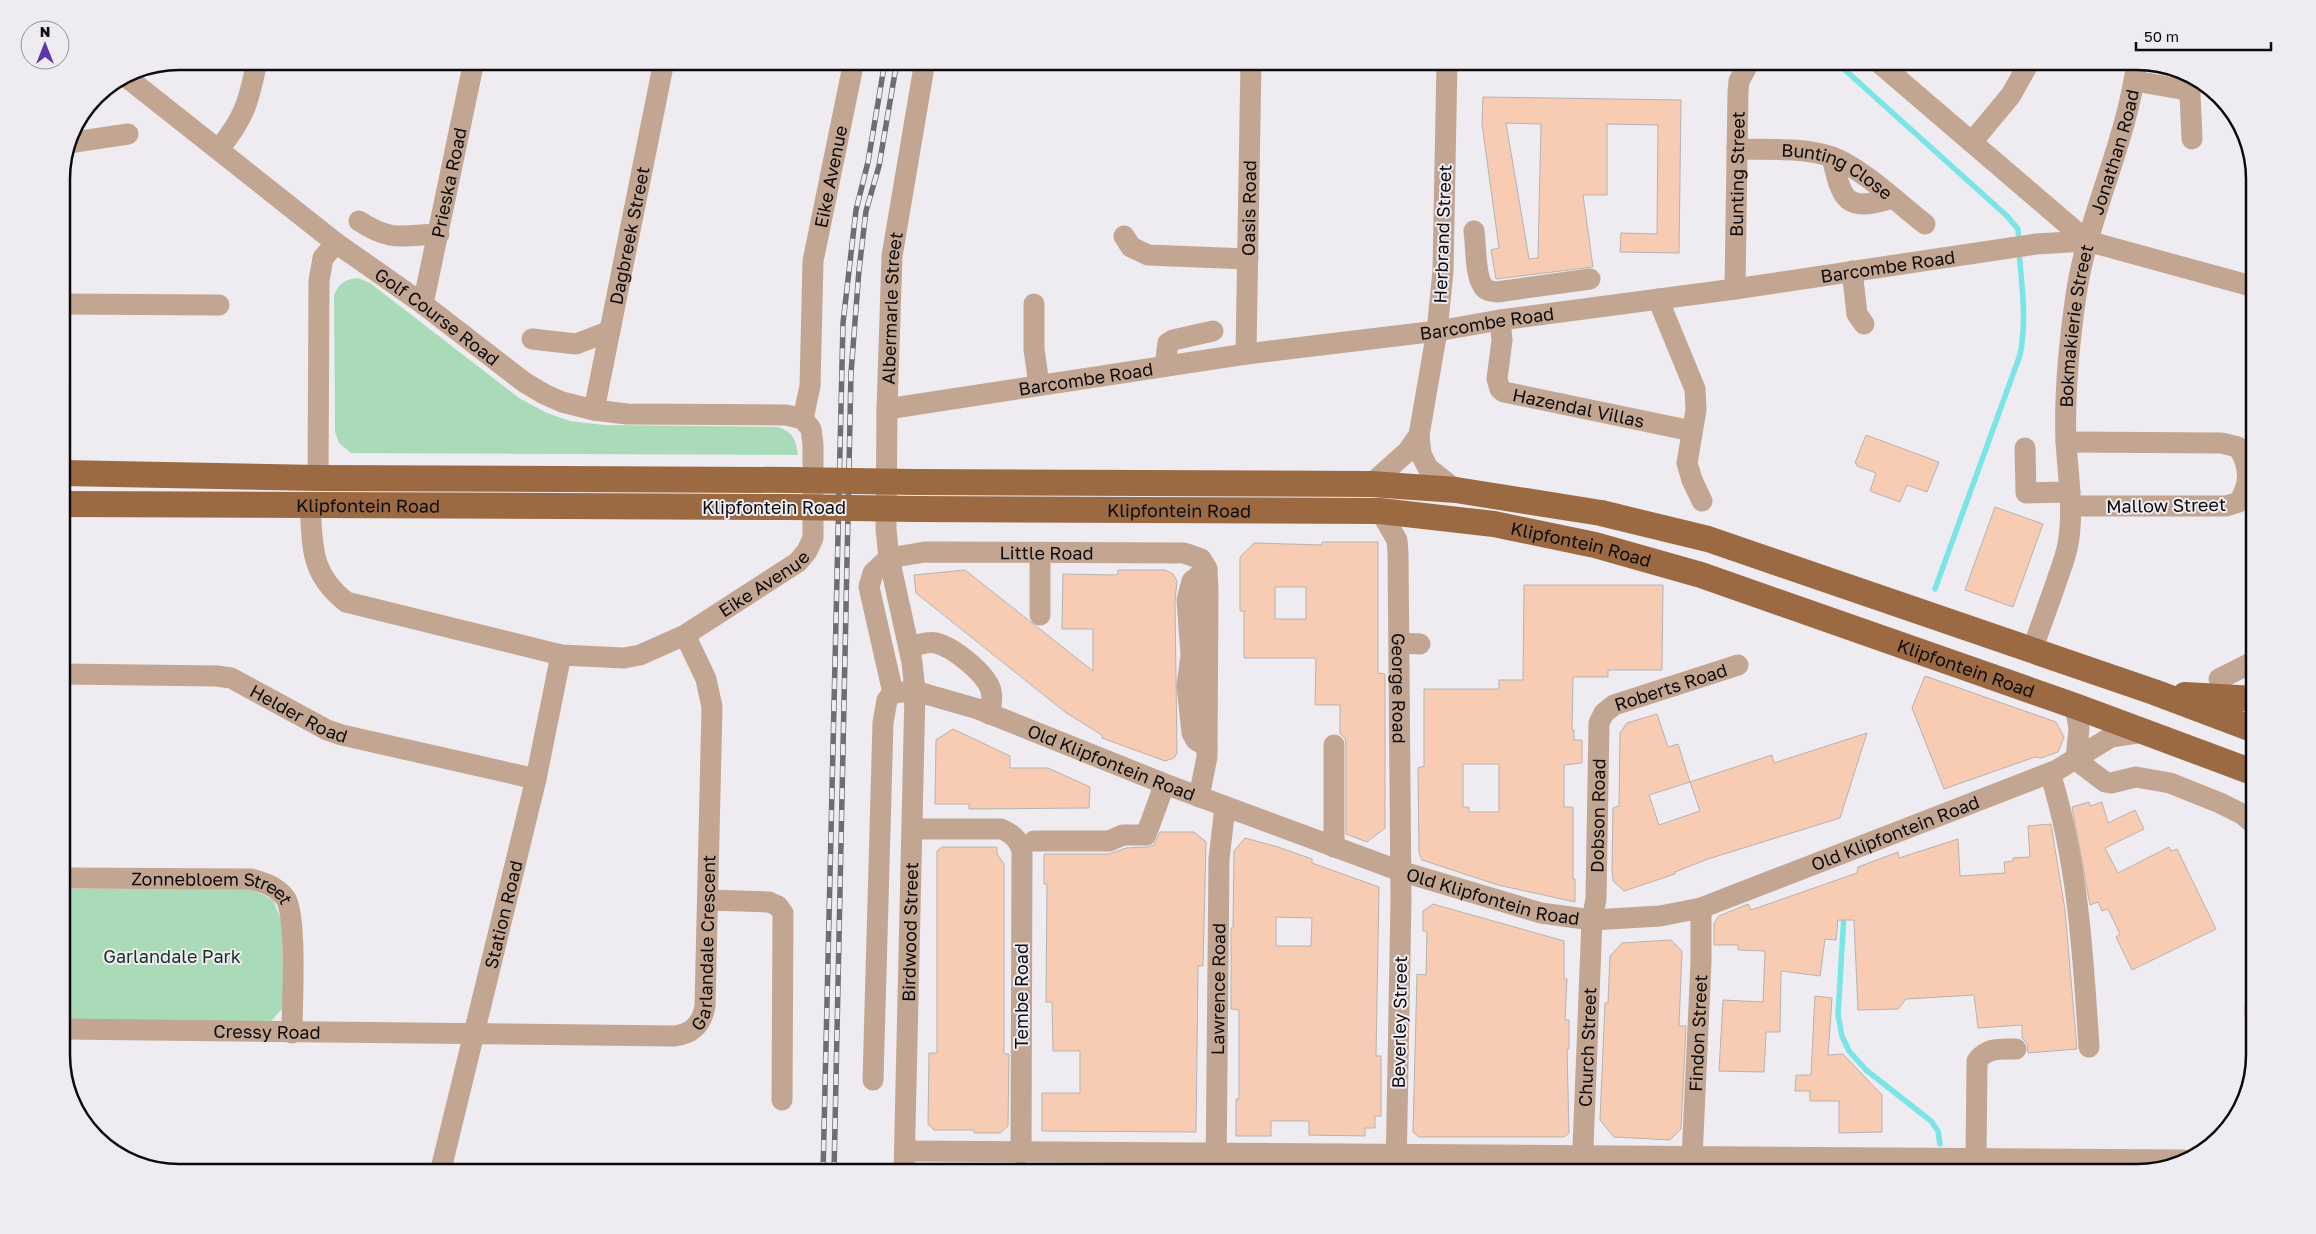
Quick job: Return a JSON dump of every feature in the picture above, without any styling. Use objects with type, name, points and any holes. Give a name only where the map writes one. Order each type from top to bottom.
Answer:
[{"type":"main road","name":"Klipfontein Road","points":[[70,474],[318,478],[1371,484],[1456,490],[1601,513],[1708,539],[2154,692],[2246,727]]},
{"type":"main road","name":"Klipfontein Road","points":[[70,504],[1380,511],[1494,524],[1595,545],[1701,575],[1950,664],[2075,706],[2246,770]]},
{"type":"main road","points":[[2154,692],[2246,699]]},
{"type":"street","points":[[219,149],[242,118],[256,70]]},
{"type":"street","name":"Prieska Road","points":[[424,304],[472,70]]},
{"type":"street","name":"Dagbreek Street","points":[[594,410],[662,70]]},
{"type":"street","name":"Eike Avenue","points":[[310,506],[313,550],[320,573],[329,588],[346,602],[561,655],[624,658],[640,655],[685,635],[798,562],[807,551],[813,538],[813,445],[811,429],[803,419],[810,386],[811,278],[852,70]]},
{"type":"street","name":"Albermarle Street","points":[[889,558],[886,529],[886,409],[892,256],[923,70]]},
{"type":"street","name":"Oasis Road","points":[[1246,354],[1251,70]]},
{"type":"street","name":"Herbrand Street","points":[[1447,70],[1444,243],[1437,331],[1419,435],[1421,454],[1428,468],[1456,490]]},
{"type":"street","name":"Bunting Street","points":[[1735,289],[1738,91],[1739,81],[1745,70]]},
{"type":"street","name":"Bokmakierie Street","points":[[1888,70],[2087,241],[2080,270],[2066,388],[2066,442],[2070,499],[2068,545],[2032,651]]},
{"type":"street","points":[[1972,142],[2011,95],[2025,70]]},
{"type":"street","points":[[2136,71],[2190,93],[2192,139]]},
{"type":"street","name":"Jonathan Road","points":[[2087,241],[2102,200],[2136,71]]},
{"type":"street","name":"Golf Course Road","points":[[132,81],[336,243],[424,304],[524,382],[562,402],[594,410],[648,414],[786,415],[803,419]]},
{"type":"street","points":[[77,142],[128,134]]},
{"type":"street","name":"Bunting Close","points":[[1737,149],[1804,152],[1832,157],[1862,174],[1925,224]]},
{"type":"street","points":[[1832,157],[1839,184],[1850,202],[1860,205],[1892,198]]},
{"type":"street","points":[[359,221],[390,236],[410,238],[423,234],[439,234]]},
{"type":"street","points":[[1124,236],[1131,246],[1148,255],[1248,259]]},
{"type":"street","points":[[1444,243],[1475,236],[1479,279],[1483,287],[1497,292],[1590,279]]},
{"type":"street","points":[[2087,241],[2246,285]]},
{"type":"street","name":"Barcombe Road","points":[[886,409],[1246,354],[1437,331],[1500,320],[1735,289],[2036,244],[2087,241]]},
{"type":"street","points":[[318,478],[319,281],[323,258],[336,243]]},
{"type":"street","points":[[1852,271],[1857,314],[1864,324]]},
{"type":"street","points":[[1658,299],[1695,389],[1696,410],[1688,470],[1702,501]]},
{"type":"street","points":[[70,304],[220,305]]},
{"type":"street","points":[[1034,304],[1034,349],[1038,385]]},
{"type":"street","name":"Hazendal Villas","points":[[1500,320],[1501,356],[1498,383],[1504,392],[1692,431]]},
{"type":"street","points":[[532,339],[576,344],[610,331]]},
{"type":"street","points":[[1165,366],[1168,343],[1173,340],[1213,331]]},
{"type":"street","name":"Herbrand Street","points":[[1371,484],[1408,451],[1419,435]]},
{"type":"street","name":"Mallow Street","points":[[2066,442],[2220,443],[2238,447],[2246,459]]},
{"type":"street","name":"Mallow Street","points":[[2025,448],[2026,493],[2070,499],[2226,506],[2239,502],[2246,492]]},
{"type":"street","name":"George Road","points":[[1380,511],[1397,540],[1400,871]]},
{"type":"street","name":"Little Road","points":[[889,558],[925,552],[1192,554],[1204,564],[1199,654],[1207,747],[1200,797]]},
{"type":"street","points":[[1040,553],[1040,615]]},
{"type":"street","points":[[873,1080],[883,723],[886,700],[893,693],[916,691],[909,646],[889,558]]},
{"type":"street","points":[[889,558],[873,573],[869,587],[893,693]]},
{"type":"street","name":"Garlandale Crescent","points":[[473,1035],[674,1036],[688,1033],[700,1022],[705,1006],[712,707],[706,678],[685,635]]},
{"type":"street","points":[[909,646],[935,643],[943,645],[963,658],[988,684],[991,692],[990,714]]},
{"type":"street","points":[[1399,643],[1420,644]]},
{"type":"street","name":"Station Road","points":[[442,1164],[536,779],[561,655]]},
{"type":"street","name":"Roberts Road","points":[[1604,713],[1614,705],[1738,665]]},
{"type":"street","points":[[2218,678],[2246,665]]},
{"type":"street","name":"Helder Road","points":[[70,674],[217,676],[231,678],[334,732],[536,779]]},
{"type":"street","name":"Old Klipfontein Road","points":[[916,691],[990,714],[1225,807],[1400,871],[1541,913],[1592,920],[1660,916],[1701,908],[2050,773],[2076,760],[2111,737],[2144,732]]},
{"type":"street","name":"Birdwood Street","points":[[905,1164],[916,691]]},
{"type":"street","points":[[2075,706],[2078,728],[2076,760],[2105,782],[2111,784],[2136,778],[2150,778],[2220,804],[2246,817]]},
{"type":"street","name":"Dobson Road","points":[[1592,920],[1596,900],[1597,729],[1604,713]]},
{"type":"street","points":[[1334,745],[1334,847]]},
{"type":"street","points":[[2050,773],[2061,809],[2081,921],[2089,1046]]},
{"type":"street","points":[[912,830],[1001,830],[1026,841],[1109,841],[1123,835],[1146,835],[1161,794]]},
{"type":"street","name":"Lawrence Road","points":[[1216,1164],[1219,859],[1225,807]]},
{"type":"street","name":"Tembe Road","points":[[1021,1153],[1022,850],[1026,841]]},
{"type":"street","name":"Beverley Street","points":[[1396,1164],[1402,899],[1400,871]]},
{"type":"street","name":"Zonnebloem Street","points":[[70,878],[251,878],[275,888],[285,898],[292,921],[292,1033]]},
{"type":"street","points":[[878,880],[912,880]]},
{"type":"street","points":[[708,900],[769,902],[778,906],[783,913],[782,1100]]},
{"type":"street","name":"Findon Street","points":[[1692,1158],[1701,962],[1701,908]]},
{"type":"street","name":"Church Street","points":[[1582,1164],[1592,920]]},
{"type":"street","name":"Cressy Road","points":[[70,1029],[473,1035]]},
{"type":"street","points":[[875,1045],[908,1046]]},
{"type":"street","points":[[1976,1159],[1977,1061],[1986,1052],[1992,1050],[2016,1049]]},
{"type":"street","points":[[906,1152],[1021,1153],[1093,1163],[1396,1164]]},
{"type":"street","points":[[1598,1164],[1692,1158],[1884,1164]]},
{"type":"street","points":[[1956,1164],[1976,1159],[2059,1164]]},
{"type":"street","points":[[2123,1164],[2157,1162]]},
{"type":"green space","points":[[358,278],[370,283],[519,398],[547,413],[570,421],[604,425],[778,427],[787,431],[793,437],[798,455],[351,453],[339,443],[335,432],[334,296],[343,283]]},
{"type":"green space","name":"Garlandale Park","points":[[251,888],[273,900],[282,922],[282,1009],[271,1021],[70,1022],[70,889]]},
{"type":"building","points":[[1483,97],[1681,100],[1679,253],[1620,252],[1621,233],[1657,234],[1658,125],[1607,124],[1607,195],[1583,195],[1593,267],[1496,279],[1491,250],[1499,248],[1482,124]],"holes":[[[1506,123],[1541,124],[1538,258],[1529,259]]]},
{"type":"building","points":[[1866,435],[1939,462],[1927,492],[1907,485],[1900,502],[1870,491],[1876,473],[1857,466],[1855,463]]},
{"type":"building","points":[[1995,507],[2043,524],[2013,607],[1965,590]]},
{"type":"building","points":[[1322,542],[1378,542],[1378,673],[1385,674],[1385,828],[1367,842],[1346,834],[1346,745],[1345,738],[1340,734],[1340,705],[1315,705],[1316,658],[1244,658],[1244,611],[1240,611],[1240,557],[1254,543],[1322,545]],"holes":[[[1275,587],[1306,587],[1306,619],[1275,619]]]},
{"type":"building","points":[[965,570],[1093,671],[1093,629],[1062,629],[1063,574],[1115,575],[1118,574],[1118,570],[1165,570],[1173,574],[1177,581],[1175,601],[1177,753],[1174,758],[1165,761],[1102,738],[1102,735],[1065,712],[916,593],[914,575]]},
{"type":"building","points":[[1524,585],[1663,585],[1662,670],[1608,670],[1608,677],[1573,677],[1572,730],[1574,730],[1574,740],[1582,740],[1582,763],[1564,765],[1564,807],[1573,807],[1573,879],[1575,879],[1575,902],[1498,885],[1422,860],[1419,853],[1418,768],[1424,766],[1424,689],[1499,689],[1499,680],[1523,680]],"holes":[[[1463,764],[1499,764],[1499,812],[1469,812],[1469,807],[1463,807]]]},
{"type":"building","points":[[1925,676],[2056,722],[2064,737],[2058,752],[2041,758],[2035,757],[1944,789],[1912,708]]},
{"type":"building","points":[[1657,714],[1668,747],[1678,744],[1690,782],[1772,755],[1774,763],[1867,733],[1840,818],[1708,859],[1675,872],[1675,874],[1624,891],[1613,881],[1613,808],[1619,806],[1620,733],[1627,723]],"holes":[[[1690,782],[1700,811],[1659,825],[1649,795]]]},
{"type":"building","points":[[953,729],[1010,756],[1010,768],[1048,768],[1090,787],[1089,808],[969,809],[969,804],[935,804],[936,740]]},
{"type":"building","points":[[2089,802],[2090,806],[2102,802],[2108,823],[2135,810],[2144,829],[2105,848],[2118,873],[2169,847],[2171,851],[2177,849],[2216,929],[2132,970],[2116,937],[2120,934],[2108,909],[2102,911],[2098,902],[2090,905],[2072,807]]},
{"type":"building","points":[[2051,824],[2065,910],[2077,1049],[2028,1053],[2027,1043],[2022,1038],[2022,1025],[1978,1028],[1974,995],[1906,999],[1898,1009],[1858,1010],[1854,920],[1838,920],[1836,940],[1825,939],[1820,976],[1781,971],[1780,1032],[1766,1032],[1764,1072],[1719,1071],[1723,1000],[1763,1002],[1765,951],[1738,950],[1738,945],[1714,945],[1714,923],[1719,916],[1748,904],[1751,910],[1857,873],[1858,867],[1898,852],[1899,858],[1958,839],[1960,876],[2005,873],[2004,862],[2013,861],[2013,858],[2030,857],[2028,826]]},
{"type":"building","points":[[1160,832],[1194,832],[1206,842],[1203,966],[1198,966],[1196,1132],[1042,1131],[1042,1093],[1080,1093],[1080,1051],[1053,1051],[1052,1002],[1046,1002],[1047,884],[1044,884],[1044,854],[1109,854],[1126,848],[1147,847],[1154,845]]},
{"type":"building","points":[[1245,838],[1312,859],[1312,863],[1379,887],[1376,1056],[1381,1056],[1381,1116],[1375,1116],[1375,1128],[1365,1128],[1365,1136],[1309,1135],[1309,1121],[1271,1121],[1271,1136],[1236,1136],[1236,1099],[1239,1099],[1239,1010],[1231,1009],[1231,928],[1233,928],[1234,851]],"holes":[[[1276,917],[1312,918],[1311,946],[1276,946]]]},
{"type":"building","points":[[942,847],[997,847],[997,854],[1004,864],[1004,1054],[1009,1054],[1008,1126],[1000,1133],[974,1133],[974,1130],[934,1130],[928,1124],[929,1053],[937,1053],[937,851]]},
{"type":"building","points":[[1433,904],[1564,941],[1564,979],[1567,979],[1565,1020],[1569,1020],[1569,1049],[1567,1049],[1569,1133],[1564,1137],[1419,1137],[1413,1132],[1417,974],[1426,975],[1427,931],[1423,931],[1423,911]]},
{"type":"building","points":[[1671,940],[1682,951],[1679,1026],[1686,1026],[1681,1129],[1670,1140],[1614,1137],[1600,1120],[1605,1003],[1608,1003],[1610,956],[1622,943]]},
{"type":"building","points":[[1815,996],[1832,998],[1828,1055],[1843,1054],[1882,1095],[1882,1132],[1839,1133],[1839,1101],[1810,1101],[1810,1091],[1795,1091],[1796,1075],[1811,1075]]},
{"type":"waterway","points":[[1845,70],[2007,216],[2018,229],[2019,243]]},
{"type":"waterway","points":[[1935,589],[2020,355],[2024,317],[2019,252]]},
{"type":"waterway","points":[[1844,914],[1838,1015],[1842,1036],[1849,1051],[1866,1070],[1931,1121],[1938,1131],[1940,1144]]},
{"type":"railway","points":[[823,1164],[843,323],[856,210],[868,162],[883,70]]},
{"type":"railway","points":[[834,1164],[851,373],[859,270],[866,211],[879,166],[895,70]]}]
